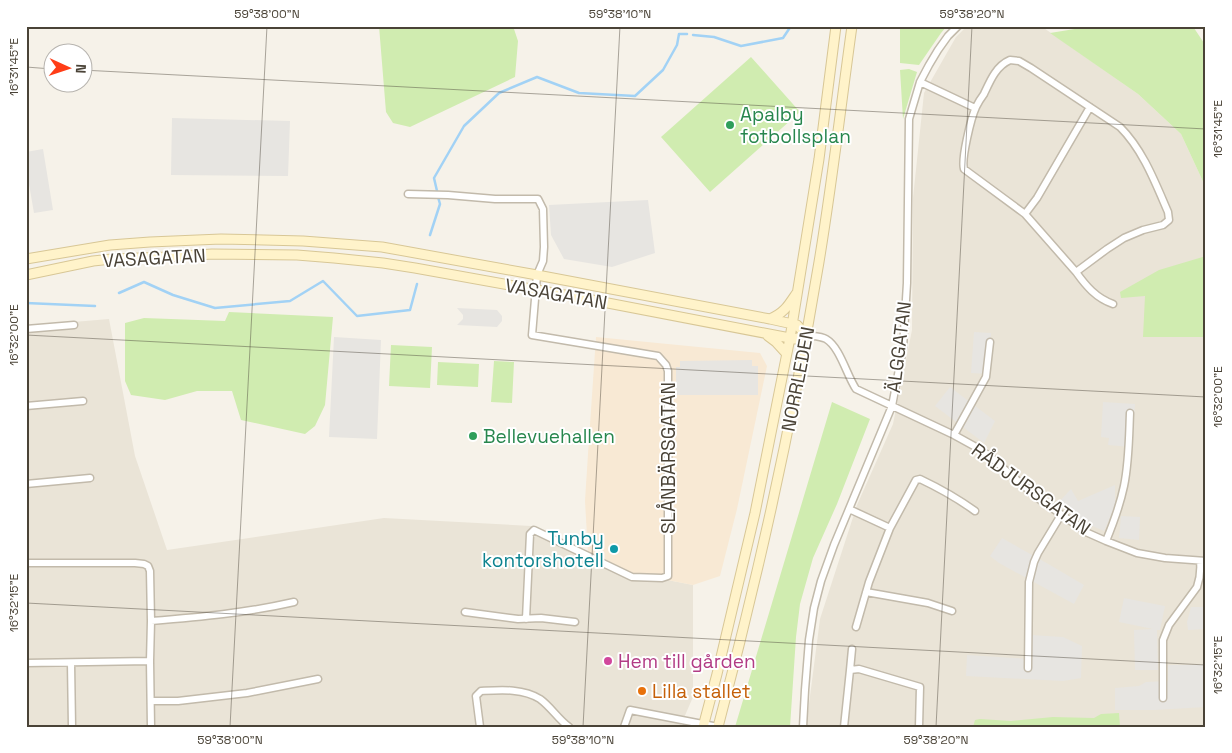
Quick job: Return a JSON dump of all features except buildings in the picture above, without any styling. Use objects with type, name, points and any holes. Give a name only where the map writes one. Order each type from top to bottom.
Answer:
[{"type":"street","name":"NORRLEDEN","points":[[703,725],[718,674],[756,513],[790,338],[820,159],[836,26]]},
{"type":"street","name":"NORRLEDEN","points":[[718,727],[763,549],[806,335],[820,260],[852,26]]},
{"type":"street","name":"ÄLGGATAN","points":[[803,727],[814,608],[834,545],[892,406],[903,348],[907,283],[909,119],[920,82],[938,50],[958,26]]},
{"type":"street","points":[[1076,272],[1124,238],[1143,230],[1163,225],[1169,220],[1168,212],[1141,153],[1129,135],[1120,127],[1019,61],[1010,60],[993,76],[975,108],[964,155],[964,169],[1025,214],[1076,272],[1084,284],[1102,299],[1113,304]]},
{"type":"street","points":[[920,82],[975,108]]},
{"type":"street","points":[[1025,214],[1037,198],[1090,107]]},
{"type":"street","name":"VASAGATAN","points":[[408,194],[455,195],[495,199],[538,199],[543,209],[544,247],[543,261],[537,275]]},
{"type":"street","name":"VASAGATAN","points":[[26,259],[110,245],[221,239],[303,241],[382,248],[770,319],[797,325],[806,335],[795,339],[383,263],[297,256],[212,254],[112,259],[26,274]]},
{"type":"street","name":"SLÅNBÄRSGATAN","points":[[526,619],[530,534],[534,530],[632,577],[662,578],[668,576],[668,371],[666,365],[658,356],[532,335],[537,275]]},
{"type":"street","points":[[770,319],[780,315],[786,309],[799,289]]},
{"type":"street","points":[[26,329],[74,325]]},
{"type":"street","points":[[766,334],[786,353]]},
{"type":"street","name":"RÅDJURSGATAN","points":[[806,335],[826,339],[835,347],[856,389],[954,435],[988,455],[1039,499],[1088,533],[1106,542],[1137,553],[1165,558],[1203,561]]},
{"type":"street","points":[[954,435],[986,376],[990,342]]},
{"type":"street","points":[[26,406],[83,401]]},
{"type":"street","points":[[1106,542],[1124,486],[1130,412]]},
{"type":"street","points":[[26,484],[90,478]]},
{"type":"street","points":[[856,626],[869,582],[890,528],[916,480],[920,479],[959,499],[975,511]]},
{"type":"street","points":[[849,509],[890,528]]},
{"type":"street","points":[[1028,668],[1029,582],[1038,553],[1061,515]]},
{"type":"street","points":[[1163,698],[1163,640],[1169,625],[1197,587],[1203,561]]},
{"type":"street","points":[[26,564],[135,563],[148,566],[150,570],[151,621],[151,727]]},
{"type":"street","points":[[866,592],[928,603],[952,611]]},
{"type":"street","points":[[151,621],[222,615],[294,602]]},
{"type":"street","points":[[466,612],[518,619],[541,618],[575,622]]},
{"type":"street","points":[[844,727],[852,649]]},
{"type":"street","points":[[26,663],[150,661]]},
{"type":"street","points":[[71,662],[72,727]]},
{"type":"street","points":[[850,670],[853,668],[858,669],[920,687],[920,727]]},
{"type":"street","points":[[151,701],[188,700],[247,693],[318,679]]},
{"type":"street","points":[[480,727],[476,696],[481,691],[510,690],[526,693],[540,699],[569,727]]},
{"type":"street","points":[[624,727],[630,710],[718,727]]},
{"type":"shaded area","points":[[967,26],[1041,26],[1138,94],[1181,134],[1206,188],[1206,727],[806,727],[820,619],[857,505],[893,424],[912,330],[913,198],[924,93],[956,37]]},
{"type":"shaded area","points":[[172,118],[290,121],[288,176],[171,175]]},
{"type":"shaded area","points":[[43,149],[53,210],[34,213],[26,167],[26,152]]},
{"type":"shaded area","points":[[648,200],[655,253],[612,267],[564,259],[551,235],[549,205]]},
{"type":"shaded area","points":[[457,308],[497,310],[502,316],[502,321],[497,327],[457,325],[463,319],[463,315]]},
{"type":"shaded area","points":[[109,319],[135,456],[167,550],[384,518],[531,526],[632,573],[693,585],[693,697],[680,727],[26,727],[26,326]]},
{"type":"shaded area","points":[[974,332],[991,333],[988,374],[971,373]]},
{"type":"shaded area","points":[[334,337],[381,340],[377,439],[329,437]]},
{"type":"shaded area","points":[[596,337],[760,353],[767,366],[737,509],[720,576],[693,585],[632,573],[588,553],[585,501]]},
{"type":"shaded area","points":[[752,360],[752,366],[758,366],[758,395],[676,395],[676,367],[680,367],[680,361]]},
{"type":"shaded area","points":[[950,387],[995,421],[984,443],[935,406]]},
{"type":"shaded area","points":[[1103,402],[1135,404],[1131,447],[1108,445],[1109,438],[1101,437]]},
{"type":"shaded area","points":[[1115,485],[1115,506],[1104,531],[1088,524],[1058,503],[1071,489],[1078,501]]},
{"type":"shaded area","points":[[1121,516],[1140,517],[1139,540],[1119,538]]},
{"type":"shaded area","points":[[1002,538],[1084,585],[1074,604],[999,563],[990,556]]},
{"type":"shaded area","points":[[1124,598],[1165,606],[1160,630],[1157,630],[1158,670],[1135,670],[1134,630],[1153,629],[1119,622]]},
{"type":"shaded area","points":[[1191,607],[1206,607],[1206,629],[1188,630],[1187,622]]},
{"type":"shaded area","points":[[1032,635],[1063,637],[1082,646],[1081,678],[1063,681],[966,676],[967,655],[1030,659]]},
{"type":"shaded area","points":[[1168,665],[1206,665],[1206,707],[1115,710],[1115,688],[1139,686],[1146,682],[1168,681]]},
{"type":"green space","points":[[379,26],[513,26],[518,41],[515,77],[410,127],[393,123],[386,112]]},
{"type":"green space","points":[[900,26],[947,26],[919,65],[900,63]]},
{"type":"green space","points":[[1093,26],[1140,26],[1152,29],[1166,26],[1188,26],[1194,28],[1206,46],[1206,188],[1181,134],[1138,94],[1050,33]]},
{"type":"green space","name":"Apalby fotbollsplan","points":[[751,57],[800,112],[710,192],[661,137]]},
{"type":"green space","points":[[909,69],[917,72],[903,119],[900,70]]},
{"type":"green space","points":[[1206,256],[1206,337],[1143,337],[1145,296],[1121,298],[1120,292],[1159,270]]},
{"type":"green space","points":[[229,312],[333,317],[325,405],[315,426],[305,434],[241,420],[232,391],[197,391],[165,400],[131,395],[125,381],[125,323],[144,318],[225,321]]},
{"type":"green space","points":[[391,345],[432,347],[430,388],[389,386]]},
{"type":"green space","points":[[494,361],[514,362],[512,403],[491,402]]},
{"type":"green space","points":[[438,362],[479,364],[478,387],[437,385]]},
{"type":"green space","points":[[832,402],[870,419],[837,504],[813,558],[800,604],[790,727],[735,727]]},
{"type":"green space","points":[[1119,713],[1120,727],[973,727],[975,720],[980,719],[1011,721],[1053,717],[1094,718],[1101,714]]},
{"type":"waterway","points":[[693,35],[714,37],[741,46],[783,38],[791,26]]},
{"type":"waterway","points":[[437,191],[434,178],[464,126],[499,93],[537,77],[579,93],[635,96],[663,70],[677,45],[679,34],[687,34]]},
{"type":"waterway","points":[[430,235],[440,204],[438,197]]},
{"type":"waterway","points":[[119,293],[144,282],[173,295],[215,308],[290,301],[323,281],[357,316],[410,310],[417,284]]},
{"type":"waterway","points":[[26,303],[95,306]]},
{"type":"place","name":"Apalby fotbollsplan","points":[[730,125]]},
{"type":"place","name":"Bellevuehallen","points":[[473,436]]},
{"type":"place","name":"Tunby kontorshotell","points":[[614,549]]},
{"type":"place","name":"Hem till gården","points":[[608,661]]},
{"type":"place","name":"Lilla stallet","points":[[642,691]]}]
